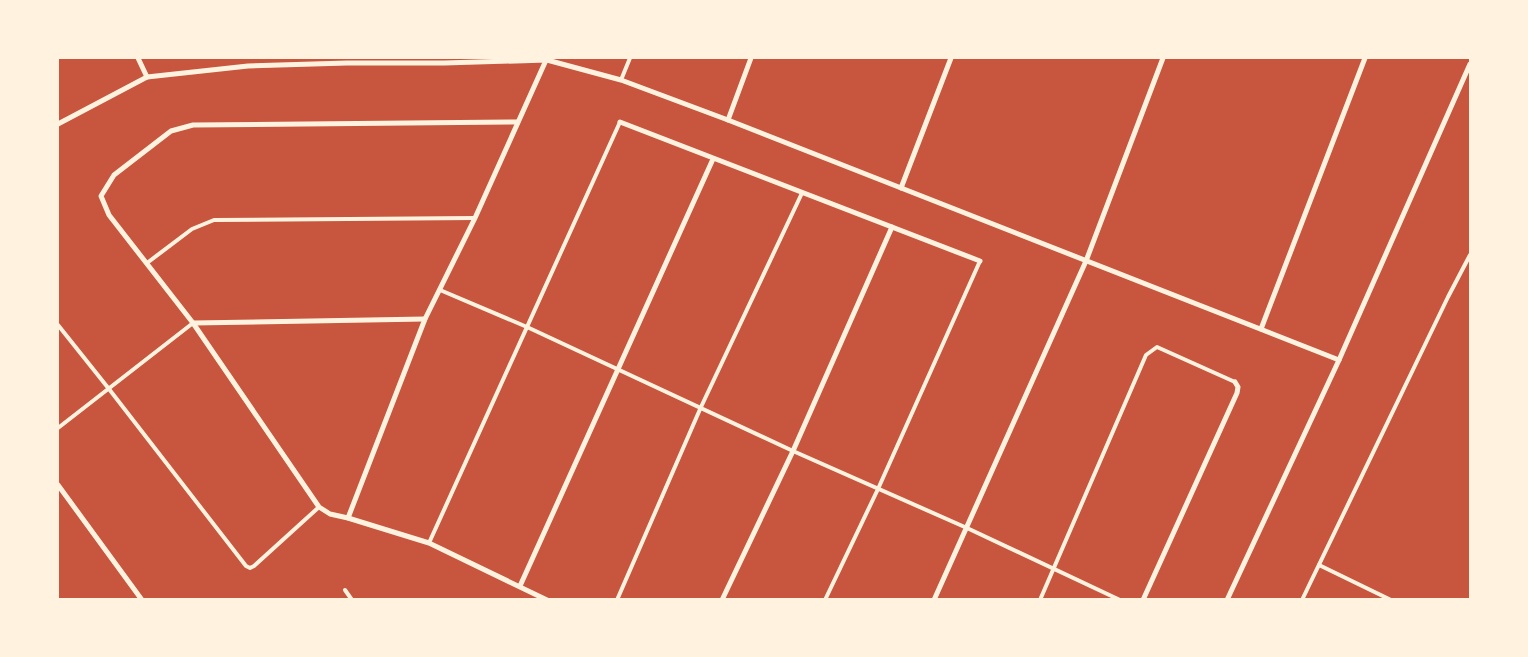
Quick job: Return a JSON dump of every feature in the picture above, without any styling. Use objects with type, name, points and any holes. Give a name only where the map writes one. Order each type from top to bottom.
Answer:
[{"type":"street","points":[[138,58],[147,77]]},
{"type":"street","points":[[728,120],[751,58]]},
{"type":"street","points":[[901,188],[951,58]]},
{"type":"street","points":[[934,600],[1086,261],[1162,58]]},
{"type":"street","points":[[1261,329],[1365,58]]},
{"type":"street","points":[[58,124],[147,77],[248,66],[348,60],[547,59],[621,80],[728,120],[1338,360]]},
{"type":"street","points":[[348,518],[425,319],[475,218],[547,59]]},
{"type":"street","points":[[1227,600],[1338,360],[1470,64]]},
{"type":"street","points":[[518,122],[193,125],[171,131],[114,175],[101,196],[109,215],[193,323],[319,507],[330,514],[429,543],[547,600]]},
{"type":"street","points":[[620,122],[980,261]]},
{"type":"street","points":[[520,586],[713,158]]},
{"type":"street","points":[[722,600],[793,451],[892,227]]},
{"type":"street","points":[[193,323],[425,319]]},
{"type":"street","points":[[1143,600],[1237,393],[1238,387],[1235,382]]},
{"type":"street","points":[[58,485],[142,600]]},
{"type":"lane","points":[[621,80],[630,58]]},
{"type":"lane","points":[[429,543],[620,122]]},
{"type":"lane","points":[[616,600],[701,407],[802,192]]},
{"type":"lane","points":[[147,263],[192,229],[214,220],[475,218]]},
{"type":"lane","points":[[1302,600],[1448,297],[1470,256]]},
{"type":"lane","points":[[825,600],[878,489],[980,261]]},
{"type":"lane","points":[[440,290],[527,327],[1120,600]]},
{"type":"lane","points":[[58,428],[193,323]]},
{"type":"lane","points":[[58,325],[246,566],[250,568],[254,566],[319,507]]},
{"type":"lane","points":[[1040,600],[1146,355],[1157,347],[1235,382]]},
{"type":"lane","points":[[1319,565],[1391,600]]},
{"type":"lane","points":[[345,590],[352,600]]}]
